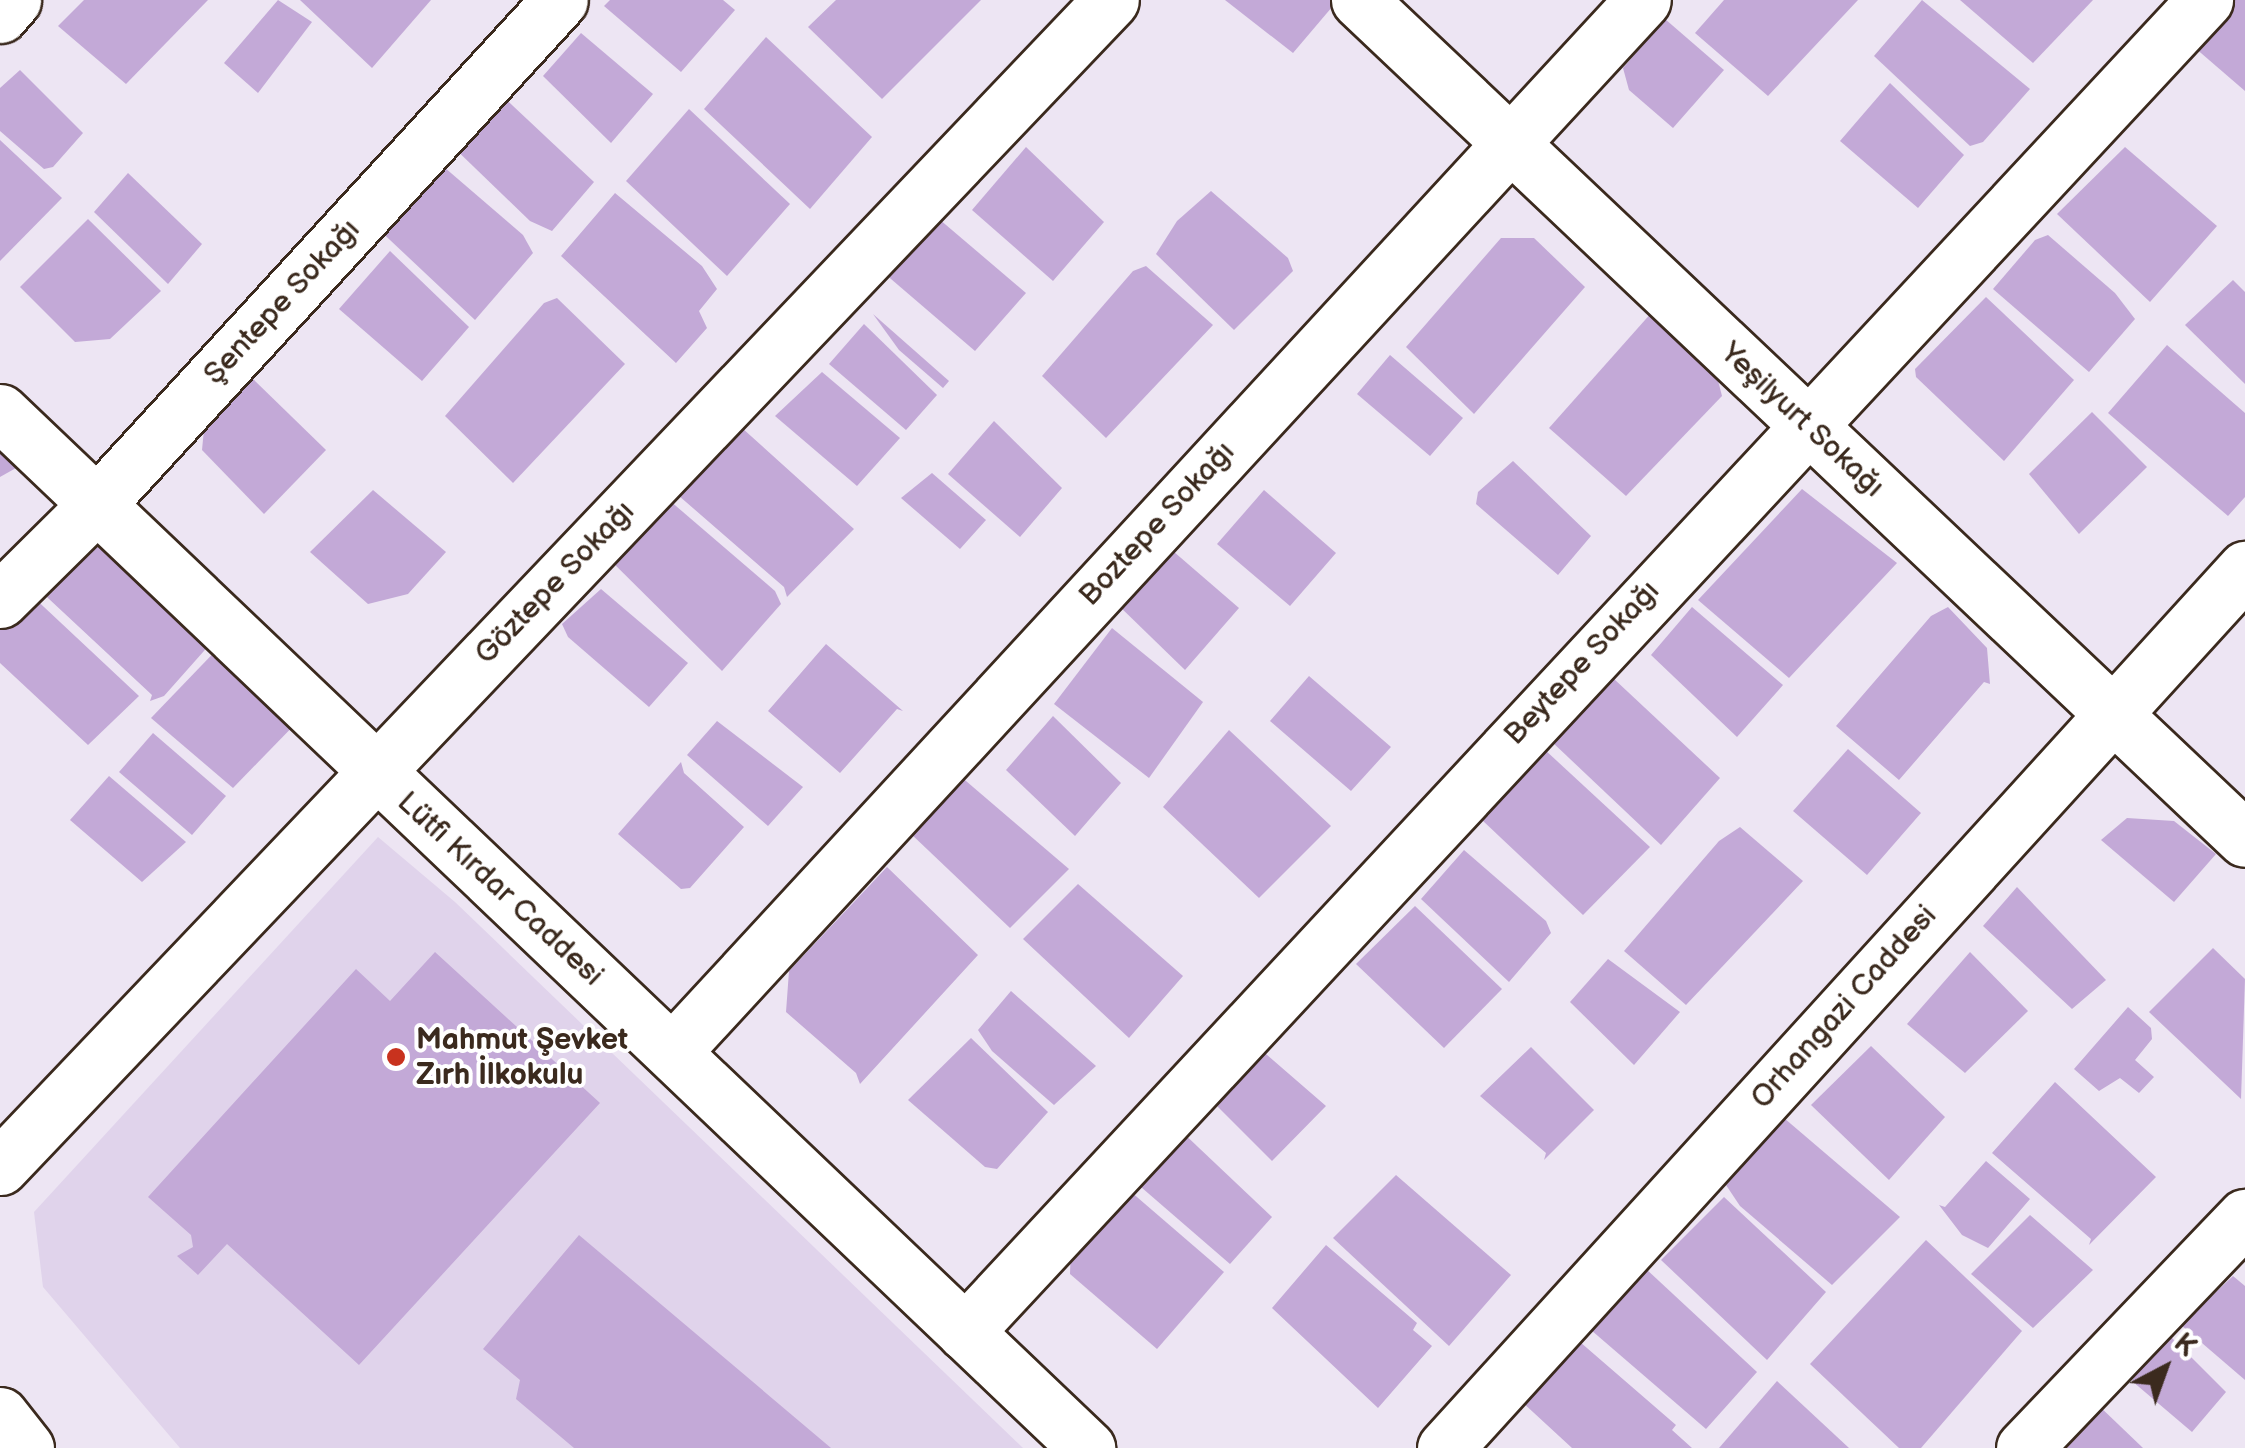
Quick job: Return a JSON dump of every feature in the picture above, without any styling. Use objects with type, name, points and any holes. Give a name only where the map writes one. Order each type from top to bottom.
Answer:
[{"type":"street","points":[[0,14],[14,0]]},
{"type":"street","name":"Şentepe Sokağı","points":[[0,600],[97,504],[560,0]]},
{"type":"street","name":"Göztepe Sokağı","points":[[0,1167],[1111,0]]},
{"type":"street","name":"Yeşilyurt Sokağı","points":[[1359,0],[2245,839]]},
{"type":"street","name":"Boztepe Sokağı","points":[[673,1052],[1643,0]]},
{"type":"street","name":"Beytepe Sokağı","points":[[965,1332],[1805,422],[2204,0]]},
{"type":"street","name":"Lütfi Kırdar Caddesi","points":[[0,412],[1087,1448]]},
{"type":"street","name":"Orhangazi Caddesi","points":[[1444,1448],[2245,569]]},
{"type":"street","points":[[2024,1448],[2245,1217]]},
{"type":"street","points":[[0,1415],[26,1448]]},
{"type":"shaded area","name":"Mahmut Şevket Zırh İlkokulu","points":[[378,837],[455,902],[1023,1448],[180,1448],[43,1287],[34,1212]]},
{"type":"building","points":[[84,0],[208,0],[126,84],[58,26]]},
{"type":"building","points":[[278,0],[312,22],[258,93],[224,63]]},
{"type":"building","points":[[300,0],[431,0],[372,68]]},
{"type":"building","points":[[610,0],[723,0],[735,10],[681,72],[604,6]]},
{"type":"building","points":[[836,0],[981,0],[882,99],[808,27]]},
{"type":"building","points":[[1225,0],[1338,0],[1293,53]]},
{"type":"building","points":[[1724,0],[1858,0],[1768,96],[1695,33]]},
{"type":"building","points":[[1922,0],[2030,89],[1983,142],[1970,146],[1874,56]]},
{"type":"building","points":[[1960,0],[2093,0],[2033,63]]},
{"type":"building","points":[[2220,0],[2245,0],[2245,91],[2194,47]]},
{"type":"building","points":[[1665,19],[1724,70],[1673,128],[1629,90],[1623,68]]},
{"type":"building","points":[[581,33],[653,94],[611,143],[543,76]]},
{"type":"building","points":[[766,37],[872,137],[810,209],[704,109]]},
{"type":"building","points":[[20,70],[83,133],[53,167],[44,169],[0,131],[0,88]]},
{"type":"building","points":[[1890,83],[1964,155],[1918,208],[1840,141]]},
{"type":"building","points":[[497,91],[594,182],[552,231],[530,221],[446,140]]},
{"type":"building","points":[[689,109],[790,204],[727,276],[626,181]]},
{"type":"building","points":[[0,140],[62,198],[0,261]]},
{"type":"building","points":[[1026,147],[1104,222],[1053,281],[972,210]]},
{"type":"building","points":[[2125,147],[2217,226],[2150,302],[2057,214]]},
{"type":"building","points":[[437,161],[523,235],[533,253],[475,320],[373,224]]},
{"type":"building","points":[[128,173],[202,244],[168,284],[94,212]]},
{"type":"building","points":[[1211,191],[1288,258],[1293,271],[1234,330],[1156,254],[1177,221]]},
{"type":"building","points":[[615,193],[702,266],[717,289],[699,311],[707,328],[676,363],[561,256]]},
{"type":"building","points":[[88,219],[161,291],[110,339],[75,342],[20,287]]},
{"type":"building","points":[[939,219],[1026,293],[975,351],[884,273]]},
{"type":"building","points":[[2048,235],[2115,293],[2135,319],[2089,372],[1993,289],[2035,240]]},
{"type":"building","points":[[1501,238],[1534,238],[1585,287],[1474,414],[1406,347]]},
{"type":"building","points":[[390,251],[469,327],[422,381],[339,309]]},
{"type":"building","points":[[1146,266],[1213,325],[1106,438],[1042,376],[1133,271]]},
{"type":"building","points":[[2233,280],[2245,292],[2245,384],[2185,325]]},
{"type":"building","points":[[1986,297],[2074,380],[2004,461],[1916,377],[1915,369]]},
{"type":"building","points":[[557,298],[625,364],[513,483],[445,416],[544,303]]},
{"type":"building","points":[[1653,311],[1714,365],[1722,396],[1626,496],[1549,428]]},
{"type":"building","points":[[873,314],[949,381],[943,388],[899,350]]},
{"type":"building","points":[[864,324],[937,395],[906,430],[829,364]]},
{"type":"building","points":[[2167,345],[2245,413],[2245,497],[2228,516],[2108,413]]},
{"type":"building","points":[[1390,355],[1463,418],[1430,456],[1357,394]]},
{"type":"building","points":[[822,372],[900,438],[857,486],[775,416]]},
{"type":"building","points":[[250,376],[326,450],[264,514],[202,450],[205,419]]},
{"type":"building","points":[[2092,412],[2147,467],[2079,534],[2029,474]]},
{"type":"building","points":[[732,419],[854,529],[787,597],[784,587],[671,489]]},
{"type":"building","points":[[994,421],[1062,488],[1020,537],[948,474]]},
{"type":"building","points":[[0,452],[16,468],[0,477]]},
{"type":"building","points":[[1513,461],[1591,536],[1558,575],[1476,504],[1478,492]]},
{"type":"building","points":[[932,473],[986,520],[960,549],[901,498]]},
{"type":"building","points":[[1802,489],[1897,563],[1789,678],[1698,600]]},
{"type":"building","points":[[373,490],[446,552],[408,594],[368,604],[310,552]]},
{"type":"building","points":[[1264,490],[1336,553],[1290,606],[1217,544]]},
{"type":"building","points":[[662,494],[775,591],[781,604],[722,671],[596,546]]},
{"type":"building","points":[[92,518],[219,634],[164,696],[150,701],[152,695],[34,585]]},
{"type":"building","points":[[1166,545],[1239,608],[1185,670],[1116,603]]},
{"type":"building","points":[[601,589],[688,663],[649,707],[568,637],[562,624]]},
{"type":"building","points":[[28,592],[139,696],[88,745],[0,663],[0,619]]},
{"type":"building","points":[[1692,607],[1783,685],[1737,737],[1651,655]]},
{"type":"building","points":[[1948,607],[1987,648],[1990,684],[1984,682],[1899,780],[1836,726],[1931,616]]},
{"type":"building","points":[[1112,628],[1203,702],[1149,778],[1054,704]]},
{"type":"building","points":[[226,640],[304,715],[233,788],[151,718]]},
{"type":"building","points":[[826,644],[903,711],[897,709],[840,773],[768,711]]},
{"type":"building","points":[[1309,676],[1391,747],[1351,791],[1270,721]]},
{"type":"building","points":[[1613,678],[1720,778],[1661,845],[1550,740],[1597,687]]},
{"type":"building","points":[[1053,716],[1121,783],[1075,836],[1006,770]]},
{"type":"building","points":[[717,721],[803,787],[768,826],[687,755]]},
{"type":"building","points":[[1229,730],[1331,826],[1259,898],[1163,807]]},
{"type":"building","points":[[153,733],[226,796],[192,835],[119,772]]},
{"type":"building","points":[[1544,749],[1650,847],[1583,915],[1482,820],[1486,806]]},
{"type":"building","points":[[1848,749],[1921,813],[1867,875],[1793,811]]},
{"type":"building","points":[[681,762],[684,773],[744,827],[690,888],[681,889],[618,834]]},
{"type":"building","points":[[959,775],[1069,869],[1010,928],[909,832]]},
{"type":"building","points":[[109,776],[186,842],[142,882],[70,820]]},
{"type":"building","points":[[2127,818],[2174,821],[2216,854],[2174,902],[2101,840]]},
{"type":"building","points":[[1740,827],[1803,881],[1686,1005],[1624,951],[1719,841]]},
{"type":"building","points":[[1464,850],[1546,921],[1551,933],[1509,982],[1421,899]]},
{"type":"building","points":[[887,867],[978,955],[860,1084],[856,1073],[786,1012],[789,971]]},
{"type":"building","points":[[1078,884],[1183,976],[1129,1038],[1023,939]]},
{"type":"building","points":[[2017,887],[2106,980],[2072,1009],[1983,926]]},
{"type":"building","points":[[1415,906],[1502,989],[1444,1048],[1356,964]]},
{"type":"building","points":[[2213,948],[2245,979],[2241,1099],[2149,1012]]},
{"type":"building","points":[[435,952],[600,1103],[359,1365],[227,1244],[198,1275],[177,1256],[193,1247],[191,1235],[148,1197],[356,969],[390,1001]]},
{"type":"building","points":[[1970,952],[2028,1011],[1965,1073],[1907,1024]]},
{"type":"building","points":[[1608,959],[1680,1012],[1634,1065],[1570,1002]]},
{"type":"building","points":[[1011,991],[1096,1066],[1054,1105],[992,1051],[978,1030]]},
{"type":"building","points":[[2128,1007],[2151,1028],[2152,1039],[2135,1060],[2154,1077],[2139,1093],[2120,1078],[2099,1091],[2074,1069]]},
{"type":"building","points":[[971,1038],[1048,1112],[997,1169],[985,1167],[908,1100]]},
{"type":"building","points":[[1262,1043],[1266,1054],[1326,1106],[1272,1161],[1212,1101]]},
{"type":"building","points":[[1871,1046],[1945,1117],[1889,1180],[1811,1105]]},
{"type":"building","points":[[1531,1047],[1594,1110],[1544,1160],[1546,1153],[1480,1096]]},
{"type":"building","points":[[2055,1082],[2156,1177],[2089,1245],[2091,1239],[1992,1153]]},
{"type":"building","points":[[1784,1118],[1900,1217],[1832,1285],[1740,1206],[1726,1185]]},
{"type":"building","points":[[1179,1129],[1272,1217],[1230,1264],[1134,1181]]},
{"type":"building","points":[[1986,1161],[2030,1199],[1988,1248],[1962,1235],[1939,1205],[1945,1207]]},
{"type":"building","points":[[1396,1175],[1511,1275],[1449,1346],[1333,1238]]},
{"type":"building","points":[[1123,1185],[1224,1272],[1157,1349],[1070,1274],[1071,1247]]},
{"type":"building","points":[[1724,1197],[1826,1292],[1767,1360],[1661,1260]]},
{"type":"building","points":[[2030,1215],[2093,1270],[2033,1328],[1971,1274]]},
{"type":"building","points":[[579,1235],[831,1448],[574,1448],[516,1399],[520,1380],[483,1349]]},
{"type":"building","points":[[1926,1240],[2022,1331],[1921,1448],[1899,1448],[1810,1364]]},
{"type":"building","points":[[1326,1245],[1417,1323],[1413,1330],[1432,1346],[1378,1408],[1272,1308]]},
{"type":"building","points":[[1645,1268],[1757,1372],[1706,1429],[1591,1330]]},
{"type":"building","points":[[2233,1276],[2245,1286],[2245,1380],[2181,1325]]},
{"type":"building","points":[[2171,1337],[2226,1392],[2192,1432],[2132,1381],[2146,1356]]},
{"type":"building","points":[[1580,1342],[1676,1425],[1672,1430],[1692,1448],[1572,1448],[1521,1401]]},
{"type":"building","points":[[1777,1381],[1849,1448],[1719,1448]]},
{"type":"building","points":[[2096,1403],[2143,1448],[2052,1448]]},
{"type":"place","name":"Mahmut Şevket Zırh İlkokulu","points":[[396,1057]]}]
